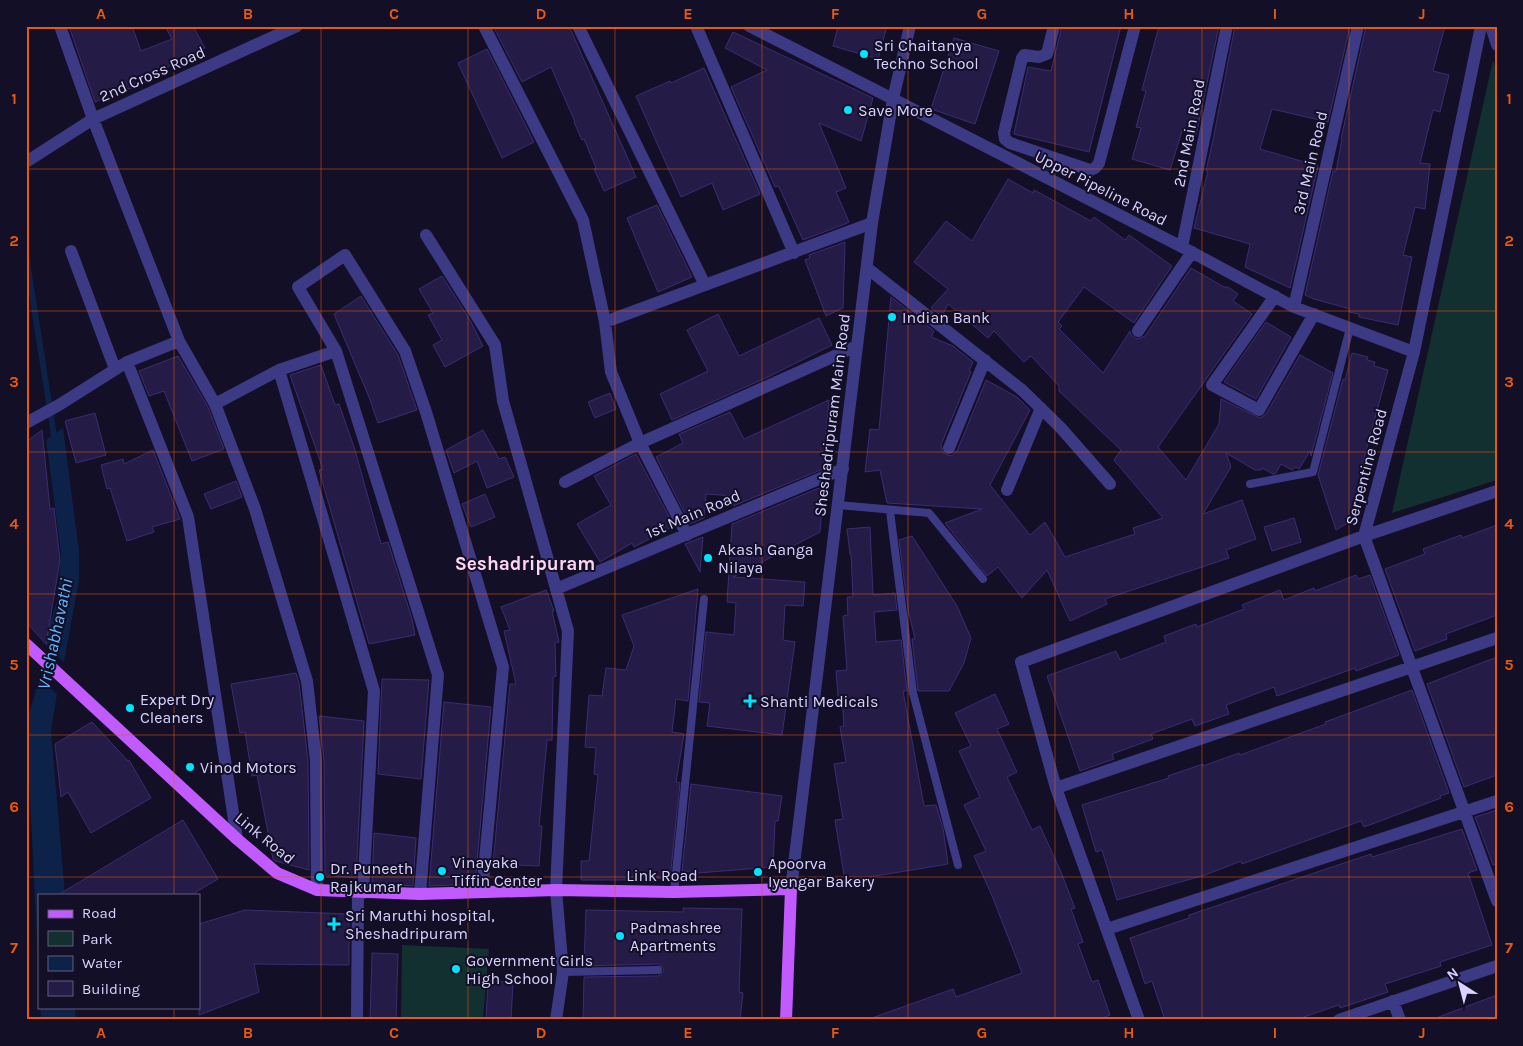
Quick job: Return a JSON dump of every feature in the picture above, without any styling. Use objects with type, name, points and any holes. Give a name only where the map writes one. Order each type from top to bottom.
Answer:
[{"type":"main road","name":"Link Road","points":[[26,644],[277,874],[318,890],[420,894],[556,890],[674,892],[791,889]]},
{"type":"main road","name":"Sheshadripuram Main Road","points":[[786,1020],[791,889]]},
{"type":"street","points":[[60,26],[93,119],[179,341],[215,404],[255,509],[307,681],[316,762],[318,890]]},
{"type":"street","name":"2nd Cross Road","points":[[26,162],[93,119],[297,26]]},
{"type":"street","points":[[484,26],[583,220],[605,322],[611,372],[640,443],[687,535]]},
{"type":"street","points":[[578,26],[705,285]]},
{"type":"street","points":[[696,26],[794,253]]},
{"type":"street","name":"Upper Pipeline Road","points":[[749,26],[1294,306],[1414,352]]},
{"type":"street","name":"Sheshadripuram Main Road","points":[[791,889],[872,223],[893,99],[910,26]]},
{"type":"street","points":[[1054,26],[1047,54],[1039,57],[1024,55],[1022,58],[1004,134],[1005,139],[1010,143],[1090,170],[1099,163],[1135,26]]},
{"type":"street","name":"2nd Main Road","points":[[1187,250],[1227,26]]},
{"type":"street","name":"3rd Main Road","points":[[1294,306],[1358,26]]},
{"type":"street","name":"Serpentine Road","points":[[1481,26],[1414,352],[1364,536],[1497,901]]},
{"type":"street","points":[[1490,26],[1497,45]]},
{"type":"street","points":[[605,322],[872,223]]},
{"type":"street","points":[[426,235],[495,345],[503,401],[568,631],[556,890],[563,972],[556,1020]]},
{"type":"street","points":[[1138,331],[1187,250]]},
{"type":"street","points":[[71,251],[115,369]]},
{"type":"street","points":[[420,894],[438,676],[336,351],[298,287],[345,255],[405,351],[426,412],[503,667],[482,892]]},
{"type":"street","points":[[867,268],[1022,390],[1060,426],[1110,484]]},
{"type":"street","points":[[1274,296],[1212,385],[1259,410],[1314,314]]},
{"type":"street","points":[[26,423],[59,405],[127,362],[179,341]]},
{"type":"street","points":[[565,482],[640,443],[857,346]]},
{"type":"street","points":[[215,404],[280,370],[336,351]]},
{"type":"street","points":[[949,448],[985,360]]},
{"type":"street","points":[[127,362],[188,517],[237,839]]},
{"type":"street","points":[[280,370],[374,691],[360,893],[356,1020]]},
{"type":"street","points":[[1007,490],[1041,408]]},
{"type":"street","name":"1st Main Road","points":[[556,588],[843,469]]},
{"type":"street","points":[[1139,1020],[1056,788],[1021,662],[1364,536],[1497,491]]},
{"type":"street","points":[[1056,788],[1497,638]]},
{"type":"street","points":[[1107,929],[1497,801]]},
{"type":"street","points":[[1339,1020],[1497,966]]},
{"type":"street","points":[[1393,1002],[1400,1020]]},
{"type":"lane","points":[[1250,484],[1313,472],[1350,328]]},
{"type":"lane","points":[[838,505],[929,513],[983,579]]},
{"type":"lane","points":[[890,511],[913,693],[958,865]]},
{"type":"lane","points":[[674,892],[704,599]]},
{"type":"lane","points":[[563,972],[658,970]]},
{"type":"green space","points":[[1493,60],[1497,72],[1497,480],[1392,513]]},
{"type":"green space","points":[[402,945],[489,949],[483,1020],[401,1020]]},
{"type":"water","points":[[63,428],[79,551],[79,580],[64,662],[44,643],[58,597],[61,552],[46,440]]},
{"type":"water","points":[[40,678],[57,694],[51,731],[65,894],[38,894],[38,956],[26,722]]},
{"type":"water","points":[[40,1008],[75,1008],[76,1020],[41,1020]]},
{"type":"building","points":[[69,26],[132,26],[141,51],[172,39],[165,26],[193,26],[205,48],[157,72],[159,77],[95,102]]},
{"type":"building","points":[[493,26],[569,26],[636,177],[604,191],[584,139],[582,140],[551,67],[522,82]]},
{"type":"building","points":[[838,26],[887,26],[878,59],[833,46]]},
{"type":"building","points":[[1062,26],[1121,26],[1089,152],[1014,134],[1028,67],[1051,71]]},
{"type":"building","points":[[1159,26],[1219,26],[1196,135],[1182,131],[1170,170],[1132,159],[1141,128],[1136,127],[1146,91],[1142,90]]},
{"type":"building","points":[[1235,26],[1350,26],[1328,122],[1272,109],[1260,149],[1318,166],[1290,288],[1245,267],[1250,244],[1194,228],[1208,171],[1206,171]]},
{"type":"building","points":[[1366,26],[1445,26],[1433,71],[1449,75],[1440,112],[1433,110],[1420,163],[1430,164],[1425,209],[1415,207],[1403,255],[1412,257],[1398,325],[1359,317],[1359,314],[1349,312],[1350,309],[1305,295],[1333,171],[1336,171],[1341,139]]},
{"type":"building","points":[[733,32],[873,98],[861,141],[819,123],[846,188],[836,192],[849,222],[803,240],[780,189],[778,186],[775,187],[731,87],[767,70],[725,48]]},
{"type":"building","points":[[954,38],[999,51],[975,124],[931,109]]},
{"type":"building","points":[[487,49],[534,142],[502,158],[458,63]]},
{"type":"building","points":[[704,68],[760,194],[723,210],[712,183],[681,197],[636,96]]},
{"type":"building","points":[[1008,179],[1033,193],[1034,190],[1091,221],[1094,217],[1125,240],[1129,235],[1172,266],[1134,323],[1084,287],[1058,322],[1062,326],[1059,329],[1103,373],[1130,331],[1131,335],[1137,339],[1145,336],[1191,268],[1238,294],[1233,301],[1252,314],[1158,447],[1186,480],[1219,424],[1221,399],[1260,418],[1266,414],[1300,355],[1333,373],[1311,456],[1310,451],[1299,469],[1296,467],[1292,470],[1281,464],[1276,473],[1273,474],[1262,468],[1261,470],[1255,470],[1226,453],[1231,467],[1203,514],[1242,500],[1256,539],[1226,550],[1229,558],[1105,599],[1107,604],[1070,621],[1047,570],[1022,598],[998,567],[987,576],[945,523],[982,509],[887,503],[880,470],[865,472],[870,429],[879,430],[891,297],[934,331],[931,337],[953,346],[973,362],[969,371],[971,372],[941,445],[943,453],[951,456],[957,451],[986,380],[1017,397],[1030,410],[990,485],[1030,535],[1045,522],[1065,557],[1135,534],[1133,528],[1163,518],[1114,460],[1121,450],[1059,391],[1059,386],[1031,356],[1024,362],[994,331],[988,338],[948,304],[942,316],[931,308],[948,289],[914,262],[946,221],[972,241]]},
{"type":"building","points":[[657,205],[692,277],[658,292],[627,218]]},
{"type":"building","points":[[845,242],[843,308],[826,316],[805,260],[810,258],[809,255]]},
{"type":"building","points":[[442,276],[470,320],[483,346],[445,367],[433,345],[442,340],[428,315],[433,313],[419,289]]},
{"type":"building","points":[[361,296],[398,355],[417,410],[378,423],[334,314]]},
{"type":"building","points":[[718,314],[739,356],[819,318],[832,345],[768,377],[672,420],[660,394],[708,371],[687,330]]},
{"type":"building","points":[[1266,322],[1291,337],[1256,399],[1224,382]]},
{"type":"building","points":[[1352,353],[1368,357],[1367,360],[1375,362],[1374,366],[1388,370],[1363,462],[1365,491],[1357,492],[1354,517],[1336,530],[1318,475],[1343,379],[1345,380]]},
{"type":"building","points":[[178,356],[208,407],[224,449],[192,461],[164,391],[149,396],[139,371]]},
{"type":"building","points":[[321,365],[335,405],[339,404],[355,450],[381,544],[388,542],[412,619],[415,635],[369,644],[319,470],[323,469],[290,375]]},
{"type":"building","points":[[610,393],[616,409],[595,418],[588,402]]},
{"type":"building","points":[[829,400],[823,469],[733,506],[734,496],[706,494],[704,518],[690,524],[656,457],[683,443],[679,434],[730,412],[744,439]]},
{"type":"building","points":[[95,413],[106,455],[76,463],[65,421]]},
{"type":"building","points":[[42,430],[50,509],[54,508],[60,560],[46,644],[26,622],[26,442]]},
{"type":"building","points":[[483,430],[499,459],[505,457],[514,477],[487,488],[477,461],[454,473],[446,450]]},
{"type":"building","points":[[153,450],[180,519],[152,527],[154,532],[127,541],[110,488],[107,489],[101,465],[123,459],[124,464]]},
{"type":"building","points":[[636,454],[674,526],[634,547],[632,543],[600,562],[577,524],[611,505],[594,476]]},
{"type":"building","points":[[236,481],[242,497],[211,509],[204,494]]},
{"type":"building","points":[[819,488],[823,495],[820,532],[733,577],[805,582],[803,606],[785,605],[783,640],[795,642],[782,735],[707,726],[710,703],[699,702],[706,632],[734,635],[736,603],[727,602],[732,524]]},
{"type":"building","points":[[485,494],[495,517],[471,527],[462,504]]},
{"type":"building","points":[[1294,518],[1301,542],[1272,551],[1264,527]]},
{"type":"building","points":[[1497,525],[1497,615],[1446,634],[1447,639],[1415,651],[1385,569],[1425,554],[1423,549],[1461,535],[1462,538]]},
{"type":"building","points":[[870,527],[873,595],[895,593],[897,610],[874,612],[876,642],[901,640],[907,691],[903,691],[924,806],[936,805],[943,828],[948,864],[845,881],[835,820],[843,819],[834,764],[846,762],[840,727],[844,726],[842,696],[838,696],[836,671],[847,670],[843,616],[848,615],[847,597],[853,597],[851,554],[847,529]]},
{"type":"building","points":[[912,536],[957,606],[971,638],[964,663],[949,691],[918,691],[912,639],[915,639],[908,609],[899,540]]},
{"type":"building","points":[[703,537],[700,572],[685,544]]},
{"type":"building","points":[[1356,575],[1358,579],[1370,575],[1399,655],[1356,671],[1355,668],[1277,696],[1274,687],[1226,705],[1229,714],[1195,726],[1192,719],[1151,734],[1153,739],[1112,754],[1114,759],[1080,771],[1047,676],[1116,651],[1120,660],[1166,642],[1164,636],[1196,624],[1197,627],[1244,609],[1242,605],[1280,590],[1284,600],[1314,588],[1315,591]]},
{"type":"building","points":[[698,589],[688,701],[676,699],[672,732],[684,734],[676,782],[680,783],[670,879],[640,877],[640,880],[581,880],[581,861],[589,861],[598,775],[594,774],[596,748],[585,747],[589,695],[602,696],[606,668],[626,670],[634,646],[622,615]]},
{"type":"building","points":[[546,590],[554,611],[552,611],[559,642],[555,643],[556,676],[553,677],[552,740],[547,740],[539,826],[542,826],[539,866],[493,864],[510,684],[516,684],[504,631],[510,630],[501,607]]},
{"type":"building","points":[[1497,657],[1497,775],[1464,787],[1427,684]]},
{"type":"building","points":[[296,673],[299,683],[308,761],[309,870],[273,859],[257,775],[252,776],[245,732],[240,733],[231,684]]},
{"type":"building","points":[[382,679],[429,680],[421,779],[378,774]]},
{"type":"building","points":[[1412,690],[1449,793],[1440,796],[1441,798],[1364,827],[1361,821],[1242,864],[1241,861],[1205,875],[1117,900],[1102,850],[1096,852],[1082,805],[1169,778],[1168,776],[1203,764],[1203,766],[1239,753],[1240,755]]},
{"type":"building","points":[[995,694],[1009,724],[997,729],[1017,772],[1007,777],[1032,830],[1040,826],[1061,872],[1075,908],[1071,909],[1083,942],[1078,944],[1092,982],[1098,980],[1110,1015],[1097,1020],[873,1020],[872,1018],[953,989],[956,997],[1022,973],[993,898],[974,856],[986,851],[964,805],[980,797],[959,751],[971,746],[955,713]]},
{"type":"building","points":[[444,702],[491,707],[475,884],[429,886]]},
{"type":"building","points":[[319,716],[364,721],[356,878],[325,875],[324,761]]},
{"type":"building","points":[[92,722],[129,760],[151,798],[91,833],[68,792],[61,797],[55,744]]},
{"type":"building","points":[[691,784],[782,796],[778,821],[775,821],[773,867],[698,873],[682,871]]},
{"type":"building","points":[[1497,810],[1497,864],[1493,865],[1475,817]]},
{"type":"building","points":[[183,820],[218,879],[193,894],[60,894]]},
{"type":"building","points":[[1462,829],[1477,870],[1468,873],[1492,945],[1440,962],[1441,966],[1385,984],[1388,992],[1340,1008],[1339,1005],[1295,1020],[1165,1020],[1152,981],[1145,984],[1130,938],[1189,918],[1189,915],[1371,854],[1372,857]]},
{"type":"building","points":[[374,833],[416,838],[413,886],[372,882]]},
{"type":"building","points":[[683,908],[742,909],[739,992],[743,993],[740,1020],[583,1020],[584,977],[658,976],[664,970],[658,964],[584,966],[586,910],[683,912]]},
{"type":"building","points":[[245,910],[349,914],[349,965],[254,964],[259,992],[199,1015],[200,924]]},
{"type":"building","points":[[372,953],[398,954],[396,1020],[370,1020]]},
{"type":"building","points":[[488,981],[513,982],[511,1020],[486,1020]]},
{"type":"building","points":[[1497,995],[1497,1020],[1436,1020],[1436,1018]]},
{"type":"waterway","name":"Vrishabhavathi","points":[[26,255],[55,442]]},
{"type":"waterway","name":"Vrishabhavathi","points":[[44,691],[54,644]]},
{"type":"place","name":"Sri Chaitanya Techno School","points":[[864,54]]},
{"type":"place","name":"Save More","points":[[848,110]]},
{"type":"place","name":"Indian Bank","points":[[892,317]]},
{"type":"place","name":"Akash Ganga Nilaya","points":[[708,558]]},
{"type":"place","name":"Shanti Medicals","points":[[750,701]]},
{"type":"place","name":"Expert Dry Cleaners","points":[[130,708]]},
{"type":"place","name":"Vinod Motors","points":[[190,767]]},
{"type":"place","name":"Vinayaka Tiffin Center","points":[[442,871]]},
{"type":"place","name":"Apoorva Iyengar Bakery","points":[[758,872]]},
{"type":"place","name":"Dr. Puneeth Rajkumar","points":[[320,877]]},
{"type":"place","name":"Sri Maruthi hospital, Sheshadripuram","points":[[334,924]]},
{"type":"place","name":"Padmashree Apartments","points":[[620,936]]},
{"type":"place","name":"Government Girls High School","points":[[456,969]]},
{"type":"district","name":"Seshadripuram","points":[[525,564]]}]
